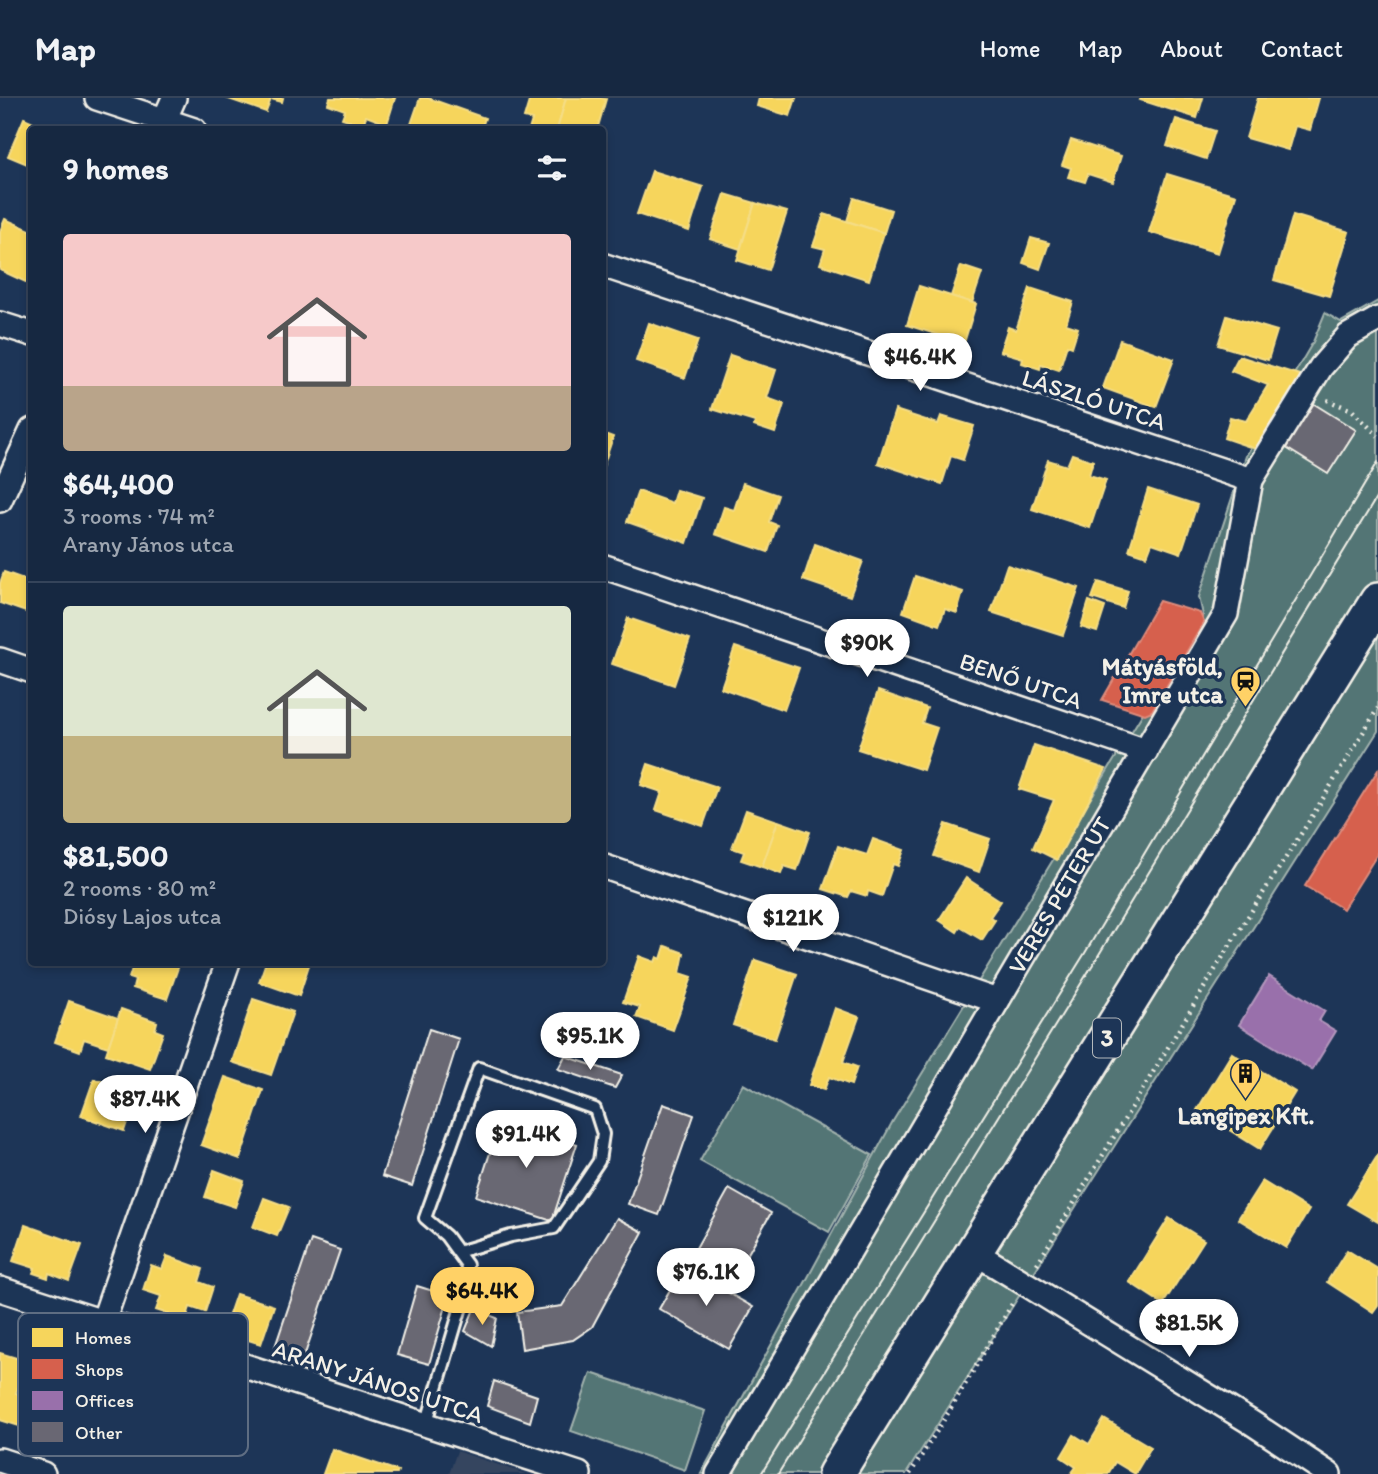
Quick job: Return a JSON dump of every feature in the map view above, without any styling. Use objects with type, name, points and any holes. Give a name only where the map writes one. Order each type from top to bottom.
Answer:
[{"type":"main road","name":"3","points":[[836,1474],[1378,601]]},
{"type":"street","points":[[97,98],[162,125],[174,98]]},
{"type":"street","name":"LÁSZLÓ UTCA","points":[[606,266],[1251,480]]},
{"type":"street","name":"VERES PÉTER ÚT","points":[[718,1474],[1226,614],[1251,480],[1321,367],[1348,336],[1378,319]]},
{"type":"street","points":[[0,324],[28,333]]},
{"type":"street","points":[[0,500],[28,439]]},
{"type":"street","name":"BENŐ UTCA","points":[[606,567],[1146,751]]},
{"type":"street","points":[[0,660],[28,670]]},
{"type":"street","points":[[606,867],[997,1001]]},
{"type":"street","points":[[106,1313],[227,966]]},
{"type":"street","points":[[974,1252],[1252,1423],[1329,1474]]},
{"type":"street","name":"ARANY JÁNOS UTCA","points":[[0,1289],[75,1313]]},
{"type":"street","name":"ARANY JÁNOS UTCA","points":[[248,1367],[579,1474]]},
{"type":"street","points":[[0,1460],[43,1474]]},
{"type":"lane","points":[[426,1425],[466,1290],[467,1265],[446,1236],[425,1218],[479,1068],[595,1109],[603,1134],[599,1161],[554,1228],[458,1252]]},
{"type":"path","points":[[1302,397],[1322,398],[1352,410],[1378,436]]},
{"type":"path","points":[[910,1474],[1233,940],[1378,708]]},
{"type":"shaded area","points":[[457,1451],[526,1474],[449,1474]]},
{"type":"green space","points":[[1378,301],[1378,731],[906,1474],[701,1474],[893,1121],[1203,615],[1199,597],[1246,456],[1313,342],[1325,313],[1341,322]]},
{"type":"green space","points":[[743,1084],[872,1155],[829,1232],[700,1161]]},
{"type":"green space","points":[[591,1373],[705,1411],[685,1470],[571,1431]]},
{"type":"building: Homes","points":[[226,98],[283,98],[282,102],[271,99],[266,112]]},
{"type":"building: Homes","points":[[330,98],[395,98],[387,124],[366,116],[363,125],[342,118],[345,110],[328,104]]},
{"type":"building: Homes","points":[[420,98],[428,98],[485,118],[482,126],[410,126]]},
{"type":"building: Homes","points":[[530,98],[566,98],[558,126],[530,126],[532,120],[524,118]]},
{"type":"building: Homes","points":[[566,98],[606,99],[598,126],[558,126]]},
{"type":"building: Homes","points":[[759,98],[796,98],[790,116],[757,106]]},
{"type":"building: Homes","points":[[1203,98],[1197,118],[1140,100]]},
{"type":"building: Homes","points":[[1258,98],[1319,98],[1310,130],[1295,126],[1288,150],[1246,138]]},
{"type":"building: Homes","points":[[24,118],[42,126],[28,126],[28,164],[8,156]]},
{"type":"building: Homes","points":[[1176,119],[1215,131],[1206,159],[1167,146]]},
{"type":"building: Homes","points":[[1071,140],[1121,156],[1113,182],[1088,174],[1085,182],[1068,177],[1071,168],[1062,165]]},
{"type":"building: Homes","points":[[652,171],[703,187],[689,231],[637,214]]},
{"type":"building: Homes","points":[[1167,174],[1236,195],[1218,253],[1149,232]]},
{"type":"building: Homes","points":[[725,194],[755,203],[740,249],[710,239]]},
{"type":"building: Homes","points":[[854,198],[891,210],[884,233],[847,221]]},
{"type":"building: Homes","points":[[755,203],[787,212],[768,270],[737,260]]},
{"type":"building: Homes","points":[[824,214],[884,233],[869,280],[820,264],[825,249],[813,246]]},
{"type":"building: Homes","points":[[1293,215],[1349,232],[1329,296],[1274,280]]},
{"type":"building: Homes","points":[[5,219],[28,229],[28,283],[0,270],[0,231]]},
{"type":"building: Homes","points":[[1031,238],[1049,243],[1040,269],[1023,263]]},
{"type":"building: Homes","points":[[961,266],[982,273],[972,303],[951,296]]},
{"type":"building: Homes","points":[[919,286],[976,304],[964,343],[907,325]]},
{"type":"building: Homes","points":[[1030,288],[1073,302],[1066,324],[1078,328],[1072,347],[1067,345],[1059,370],[1041,364],[1040,369],[1022,363],[1023,358],[1000,351],[1008,327],[1016,330]]},
{"type":"building: Homes","points":[[1227,316],[1277,331],[1268,360],[1218,345]]},
{"type":"building: Homes","points":[[649,323],[698,340],[685,378],[636,361]]},
{"type":"building: Homes","points":[[1120,340],[1174,359],[1156,407],[1103,388]]},
{"type":"building: Homes","points":[[730,355],[776,370],[767,398],[784,404],[775,433],[754,426],[755,422],[712,409]]},
{"type":"building: Homes","points":[[1239,356],[1303,376],[1259,450],[1224,438],[1230,417],[1246,421],[1268,385],[1231,371]]},
{"type":"building: Homes","points":[[895,410],[938,424],[941,416],[974,426],[963,460],[951,456],[942,484],[878,463]]},
{"type":"building: Homes","points":[[606,434],[613,437],[606,458]]},
{"type":"building: Homes","points":[[1072,454],[1093,461],[1089,475],[1106,480],[1090,528],[1032,509],[1048,460],[1067,466]]},
{"type":"building: Homes","points":[[743,483],[778,495],[769,522],[777,525],[768,552],[715,534],[724,507],[734,510]]},
{"type":"building: Homes","points":[[1148,489],[1197,505],[1181,553],[1152,543],[1147,556],[1129,550]]},
{"type":"building: Homes","points":[[676,490],[702,498],[687,543],[627,522],[638,491],[672,503]]},
{"type":"building: Homes","points":[[815,544],[863,561],[850,596],[803,580]]},
{"type":"building: Homes","points":[[1007,565],[1079,588],[1063,635],[991,612]]},
{"type":"building: Homes","points":[[4,572],[28,581],[28,613],[0,603],[0,583]]},
{"type":"building: Homes","points":[[915,576],[963,592],[957,613],[945,609],[939,625],[903,612]]},
{"type":"building: Homes","points":[[1098,582],[1128,591],[1123,608],[1092,598]]},
{"type":"building: Homes","points":[[1089,601],[1105,607],[1097,632],[1081,627]]},
{"type":"building: Homes","points":[[628,618],[690,639],[674,685],[612,664]]},
{"type":"building: Homes","points":[[735,647],[799,668],[784,710],[721,688]]},
{"type":"building: Homes","points":[[878,691],[927,708],[922,723],[937,728],[923,770],[858,749]]},
{"type":"building: Homes","points":[[1034,745],[1106,769],[1057,860],[1033,848],[1054,800],[1019,789]]},
{"type":"building: Homes","points":[[648,764],[717,787],[703,826],[656,810],[662,792],[641,785]]},
{"type":"building: Homes","points":[[746,810],[778,821],[762,867],[741,860],[744,852],[732,848]]},
{"type":"building: Homes","points":[[778,821],[810,832],[797,870],[784,866],[781,874],[762,867]]},
{"type":"building: Homes","points":[[946,824],[990,839],[979,872],[934,856]]},
{"type":"building: Homes","points":[[873,839],[904,850],[898,866],[893,864],[882,896],[868,891],[867,896],[851,891],[848,897],[823,889],[838,846],[867,855]]},
{"type":"building: Homes","points":[[966,878],[1001,901],[990,917],[995,920],[982,940],[960,927],[957,932],[939,920]]},
{"type":"building: Homes","points":[[665,946],[684,953],[680,973],[692,977],[673,1030],[636,1017],[640,1007],[623,1002],[639,956],[655,962],[657,957],[661,959]]},
{"type":"building: Homes","points":[[755,960],[797,974],[775,1039],[733,1025]]},
{"type":"building: Homes","points":[[133,966],[179,966],[167,999],[133,988],[135,980],[129,978]]},
{"type":"building: Homes","points":[[265,966],[309,966],[299,996],[259,982]]},
{"type":"building: Homes","points":[[253,999],[293,1012],[271,1075],[232,1062]]},
{"type":"building: Homes","points":[[69,1001],[118,1018],[108,1047],[84,1039],[80,1051],[55,1042]]},
{"type":"building: Homes","points":[[835,1008],[859,1017],[843,1062],[857,1067],[851,1085],[829,1077],[824,1090],[809,1085]]},
{"type":"building: Homes","points":[[121,1009],[157,1022],[155,1030],[163,1033],[150,1069],[106,1054]]},
{"type":"building: Homes","name":"Langipex Kft.","points":[[1232,1053],[1295,1092],[1260,1149],[1197,1110]]},
{"type":"building: Homes","points":[[225,1077],[263,1090],[240,1159],[201,1145]]},
{"type":"building: Homes","points":[[94,1079],[137,1093],[124,1131],[81,1116]]},
{"type":"building: Homes","points":[[1378,1155],[1378,1222],[1347,1204]]},
{"type":"building: Homes","points":[[214,1170],[244,1181],[235,1207],[205,1197]]},
{"type":"building: Homes","points":[[1262,1181],[1309,1210],[1286,1248],[1238,1219]]},
{"type":"building: Homes","points":[[264,1198],[289,1207],[277,1236],[253,1227]]},
{"type":"building: Homes","points":[[1169,1218],[1204,1240],[1163,1304],[1129,1282]]},
{"type":"building: Homes","points":[[25,1225],[82,1245],[69,1281],[49,1273],[48,1278],[33,1273],[35,1268],[13,1261]]},
{"type":"building: Homes","points":[[1347,1250],[1378,1269],[1378,1305],[1373,1312],[1327,1282]]},
{"type":"building: Homes","points":[[167,1256],[203,1269],[199,1282],[213,1287],[205,1312],[190,1307],[188,1313],[165,1313],[156,1310],[161,1296],[143,1290],[151,1265],[162,1269]]},
{"type":"building: Homes","points":[[236,1294],[274,1306],[261,1344],[248,1340],[248,1313],[230,1313]]},
{"type":"building: Homes","points":[[0,1353],[18,1359],[18,1426],[0,1420]]},
{"type":"building: Homes","points":[[1104,1419],[1151,1447],[1135,1474],[1115,1462],[1108,1474],[1071,1474],[1076,1467],[1061,1457],[1074,1435],[1089,1444]]},
{"type":"building: Homes","points":[[332,1449],[398,1471],[397,1474],[323,1474]]},
{"type":"building: Shops","points":[[1159,601],[1200,613],[1204,622],[1152,711],[1145,714],[1102,700]]},
{"type":"building: Shops","points":[[1378,770],[1378,853],[1343,909],[1305,886]]},
{"type":"building: Offices","points":[[1269,976],[1325,1011],[1319,1021],[1336,1031],[1312,1070],[1239,1025]]},
{"type":"building: Other","points":[[1311,402],[1356,430],[1328,474],[1283,446]]},
{"type":"building: Other","points":[[429,1029],[459,1039],[412,1186],[382,1176]]},
{"type":"building: Other","points":[[565,1056],[622,1075],[615,1088],[558,1069]]},
{"type":"building: Other","points":[[663,1104],[694,1115],[659,1215],[628,1204]]},
{"type":"building: Other","points":[[501,1119],[577,1144],[552,1221],[476,1196]]},
{"type":"building: Other","points":[[729,1189],[771,1213],[729,1287],[687,1264]]},
{"type":"building: Other","points":[[617,1218],[643,1232],[592,1327],[573,1340],[522,1349],[517,1312],[562,1306]]},
{"type":"building: Other","points":[[311,1240],[340,1250],[303,1360],[274,1350]]},
{"type":"building: Other","points":[[683,1267],[753,1307],[729,1349],[659,1309]]},
{"type":"building: Other","points":[[417,1286],[449,1296],[429,1364],[397,1355]]},
{"type":"building: Other","points":[[474,1309],[497,1318],[491,1346],[465,1331]]},
{"type":"building: Other","points":[[494,1381],[537,1396],[530,1422],[487,1406]]},
{"type":"tram line","points":[[761,1474],[1085,953],[1378,462]]},
{"type":"tram line","points":[[778,1474],[1095,961],[1378,495]]},
{"type":"place","name":"Mátyásföld, Imre utca","points":[[1246,708]]},
{"type":"place","name":"Langipex Kft.","points":[[1246,1101]]}]
